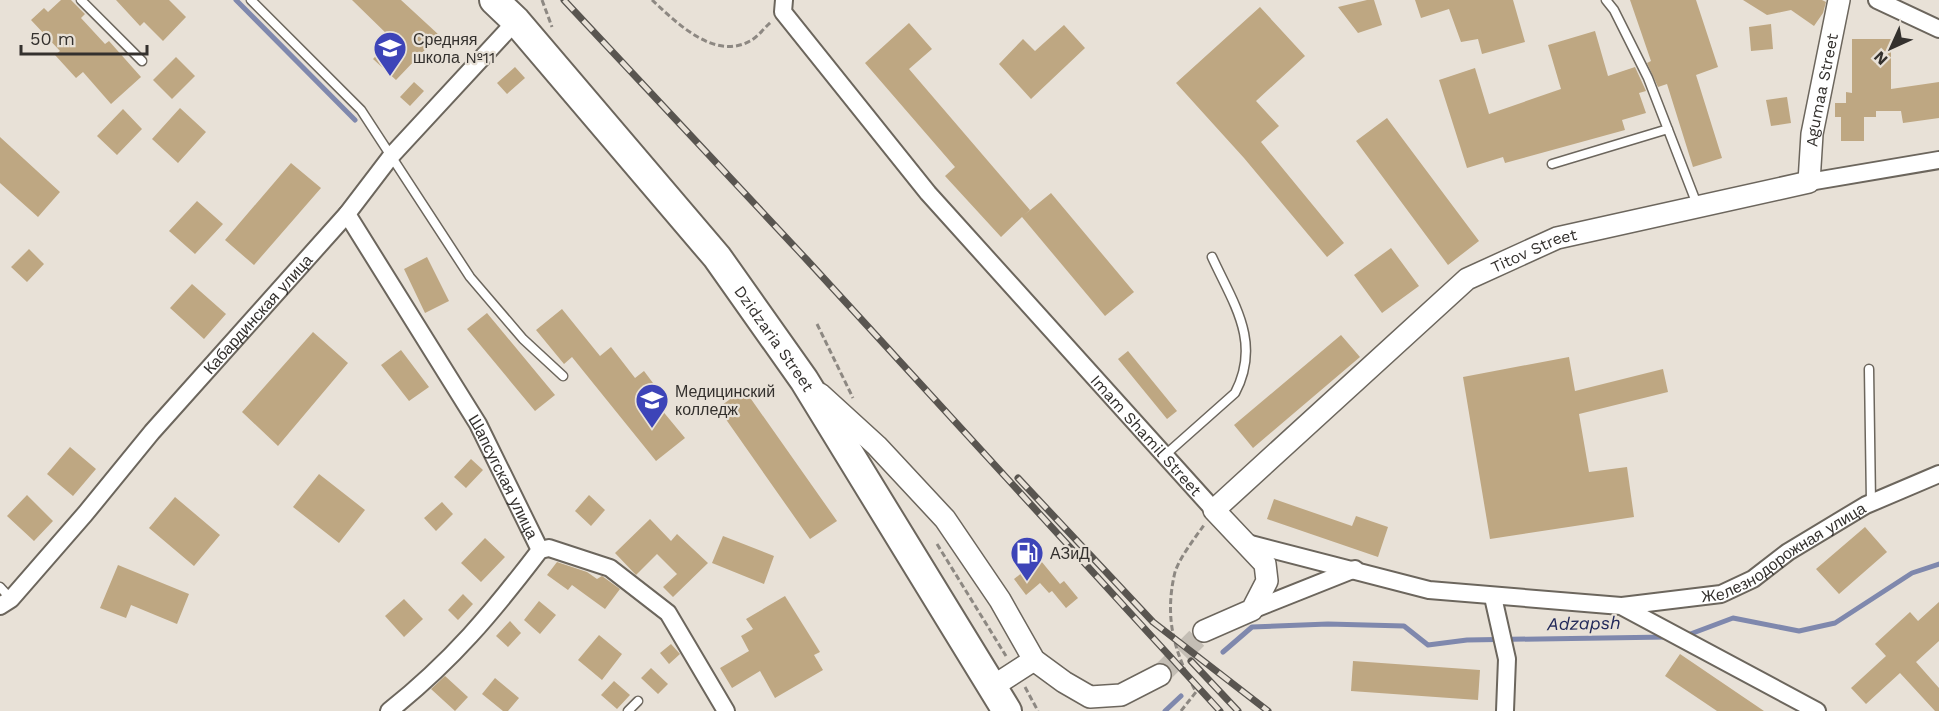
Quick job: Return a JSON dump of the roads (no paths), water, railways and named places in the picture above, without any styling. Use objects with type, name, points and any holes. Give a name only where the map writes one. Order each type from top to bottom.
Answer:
[{"type":"highway","name":"Dzidzaria Street","points":[[494,0],[516,21],[717,257],[804,380],[1007,711]]},
{"type":"street","name":"Agumaa Street","points":[[1809,182],[1812,134],[1839,0]]},
{"type":"street","points":[[1877,0],[1939,29]]},
{"type":"street","name":"Imam Shamil Street","points":[[784,6],[928,193],[1164,456],[1265,564],[1267,581],[1252,610]]},
{"type":"street","name":"Кабардинская улица","points":[[4,597],[85,514],[152,432],[346,214],[392,154],[516,21]]},
{"type":"street","name":"Titov Street","points":[[1214,510],[1467,279],[1557,238],[1809,182],[1939,160]]},
{"type":"street","name":"Шапсугская улица","points":[[346,214],[478,424],[540,550],[549,548],[610,568],[668,613],[726,711]]},
{"type":"street","points":[[804,380],[878,446],[945,519],[1000,600],[1035,660],[1064,682],[1090,697],[1121,695],[1160,675]]},
{"type":"street","name":"Железнодорожная улица","points":[[1622,606],[1721,594],[1753,579],[1788,552],[1871,503],[1939,474]]},
{"type":"street","points":[[1244,542],[1429,590],[1622,606],[1817,711]]},
{"type":"street","points":[[389,711],[438,671],[474,633],[540,550]]},
{"type":"street","points":[[1204,631],[1355,569]]},
{"type":"street","points":[[1493,597],[1499,615],[1507,659],[1505,711]]},
{"type":"street","points":[[992,687],[1035,660]]},
{"type":"lane","points":[[81,0],[142,61]]},
{"type":"lane","points":[[251,0],[361,110],[392,154],[470,277],[496,310],[563,376]]},
{"type":"lane","points":[[1606,0],[1614,10],[1648,78],[1698,207]]},
{"type":"lane","points":[[1552,164],[1668,129]]},
{"type":"lane","points":[[1164,456],[1235,393],[1243,379],[1247,361],[1246,331],[1212,256]]},
{"type":"lane","points":[[1869,369],[1871,503]]},
{"type":"lane","points":[[628,711],[638,700]]},
{"type":"waterway","points":[[236,0],[355,120]]},
{"type":"waterway","name":"Adzapsh","points":[[1685,636],[1733,618],[1799,631],[1835,623],[1912,573],[1939,564]]},
{"type":"waterway","name":"Adzapsh","points":[[1223,652],[1252,627],[1328,624],[1404,626],[1428,645],[1467,640],[1667,637]]},
{"type":"waterway","name":"Adzapsh","points":[[1165,711],[1181,696]]},
{"type":"tunnel","points":[[1160,675],[1204,631]]},
{"type":"railway","points":[[564,0],[807,260],[1220,711]]},
{"type":"railway","points":[[1018,478],[1153,622],[1268,711]]},
{"type":"railway","points":[[1191,661],[1238,711]]},
{"type":"place","name":"Средняя школа №11","points":[[390,77]]},
{"type":"place","name":"Медицинский колледж","points":[[652,429]]},
{"type":"place","name":"АЗиД","points":[[1027,582]]}]
